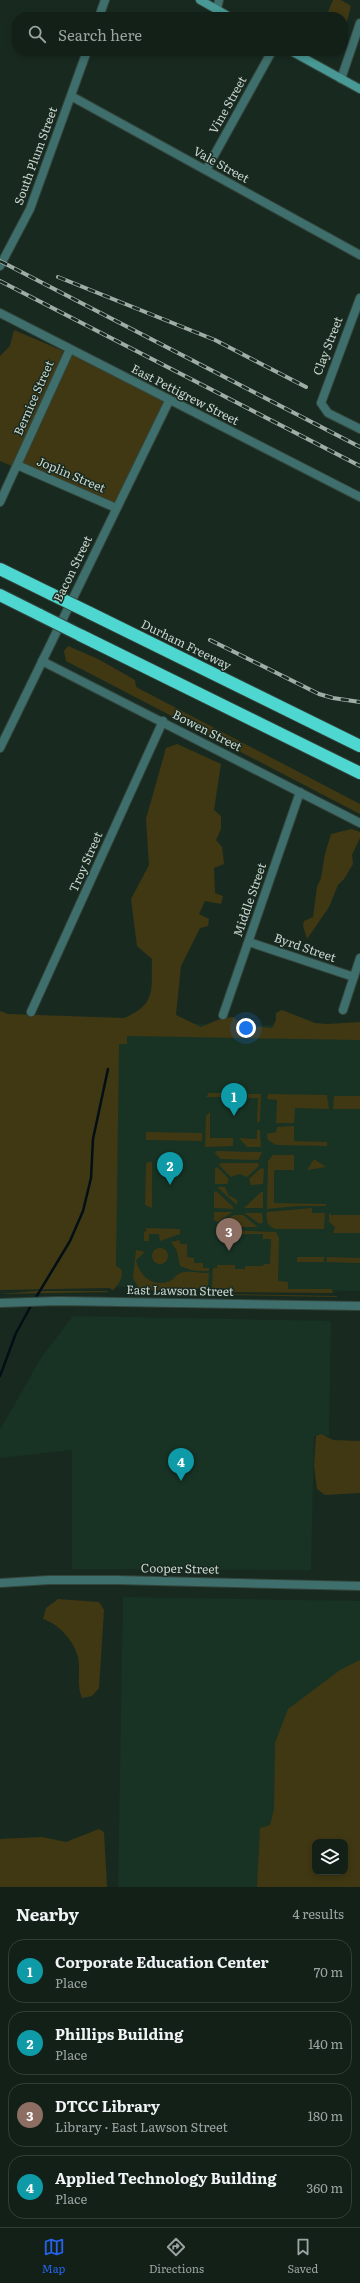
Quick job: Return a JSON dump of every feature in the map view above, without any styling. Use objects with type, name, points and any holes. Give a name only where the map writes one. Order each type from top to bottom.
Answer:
[{"type":"highway","name":"Durham Freeway","points":[[0,569],[360,746]]},
{"type":"highway","points":[[0,596],[360,773]]},
{"type":"highway","points":[[319,726],[360,742]]},
{"type":"highway","points":[[287,737],[360,778]]},
{"type":"main road","points":[[200,0],[222,12]]},
{"type":"main road","points":[[300,56],[360,89]]},
{"type":"street","points":[[101,12],[105,0]]},
{"type":"street","points":[[217,9],[219,0]]},
{"type":"street","points":[[341,79],[360,24]]},
{"type":"street","name":"South Plum Street","points":[[0,266],[30,209],[85,56]]},
{"type":"street","name":"Vine Street","points":[[206,170],[269,56]]},
{"type":"street","name":"Vale Street","points":[[71,96],[360,254]]},
{"type":"street","name":"Clay Street","points":[[360,298],[321,403],[328,413],[360,429]]},
{"type":"street","name":"East Pettigrew Street","points":[[0,313],[360,497]]},
{"type":"street","name":"Bernice Street","points":[[0,502],[70,349]]},
{"type":"street","name":"Bacon Street","points":[[0,748],[169,400]]},
{"type":"street","name":"Joplin Street","points":[[17,465],[116,508]]},
{"type":"street","name":"Bowen Street","points":[[42,661],[163,721],[360,823]]},
{"type":"street","name":"Troy Street","points":[[31,1012],[163,721]]},
{"type":"street","name":"Middle Street","points":[[224,1015],[300,792]]},
{"type":"street","name":"Byrd Street","points":[[249,942],[354,977]]},
{"type":"street","points":[[343,1010],[360,958]]},
{"type":"street","name":"East Lawson Street","points":[[0,1303],[58,1301],[360,1306]]},
{"type":"street","name":"Cooper Street","points":[[0,1583],[49,1580],[117,1580],[360,1586]]},
{"type":"shaded area","points":[[333,0],[341,0],[351,6],[348,17],[348,12],[328,12]]},
{"type":"shaded area","points":[[14,330],[63,351],[57,369],[12,466],[0,461],[0,356],[10,346]]},
{"type":"shaded area","points":[[71,352],[166,401],[115,504],[20,464]]},
{"type":"shaded area","points":[[68,646],[98,659],[135,680],[136,687],[360,804],[360,814],[66,661],[64,651]]},
{"type":"shaded area","points":[[177,744],[221,764],[214,810],[221,816],[221,829],[216,840],[222,847],[224,864],[214,868],[215,893],[223,896],[221,904],[205,901],[199,914],[209,919],[208,926],[200,928],[181,966],[176,1015],[201,1027],[220,1019],[233,1017],[242,1025],[272,1028],[276,1020],[276,1013],[282,1010],[315,1023],[327,1024],[360,1022],[360,1040],[127,1036],[127,1044],[119,1044],[116,1266],[121,1269],[122,1272],[120,1280],[113,1290],[109,1288],[0,1290],[0,1011],[8,1014],[124,1018],[135,1013],[147,1001],[151,988],[152,959],[137,946],[131,899],[149,865],[146,819],[166,748]]},
{"type":"shaded area","points":[[352,829],[360,832],[360,838],[352,855],[353,864],[344,879],[338,885],[329,907],[307,939],[303,926],[304,921],[313,917],[317,887],[321,878],[325,854],[331,834]]},
{"type":"shaded area","points":[[0,1020],[360,1027],[360,1291],[73,1286]]},
{"type":"shaded area","points":[[209,1093],[239,1093],[243,1097],[206,1097]]},
{"type":"shaded area","points":[[248,1094],[261,1094],[260,1121],[257,1123],[258,1098],[248,1098]]},
{"type":"shaded area","points":[[268,1094],[327,1095],[329,1109],[295,1108],[294,1123],[276,1123],[277,1100],[267,1099]]},
{"type":"shaded area","points":[[334,1096],[360,1096],[360,1109],[333,1109]]},
{"type":"shaded area","points":[[210,1112],[210,1138],[233,1138],[233,1146],[205,1147],[206,1116]]},
{"type":"shaded area","points":[[294,1126],[294,1141],[327,1142],[327,1146],[276,1145],[268,1140],[267,1134],[276,1132],[277,1127]]},
{"type":"shaded area","points":[[257,1130],[260,1130],[261,1147],[247,1147],[239,1138],[257,1139]]},
{"type":"shaded area","points":[[146,1132],[202,1133],[202,1141],[146,1140]]},
{"type":"shaded area","points":[[216,1151],[262,1153],[258,1160],[221,1159],[215,1153]]},
{"type":"shaded area","points":[[273,1155],[294,1155],[294,1170],[274,1170],[274,1203],[326,1204],[326,1206],[297,1206],[267,1209],[268,1161]]},
{"type":"shaded area","points":[[314,1159],[326,1167],[307,1170]]},
{"type":"shaded area","points":[[148,1162],[152,1162],[152,1208],[145,1205],[146,1164]]},
{"type":"shaded area","points":[[221,1163],[258,1163],[259,1166],[247,1177],[239,1174],[231,1177],[219,1165]]},
{"type":"shaded area","points":[[217,1167],[229,1179],[227,1184],[215,1184],[215,1169]]},
{"type":"shaded area","points":[[261,1168],[264,1169],[263,1184],[251,1185],[249,1179]]},
{"type":"shaded area","points":[[217,1187],[225,1187],[228,1195],[237,1200],[237,1205]]},
{"type":"shaded area","points":[[216,1191],[233,1207],[233,1209],[214,1208],[214,1192]]},
{"type":"shaded area","points":[[261,1192],[263,1192],[263,1208],[244,1208]]},
{"type":"shaded area","points":[[312,1208],[312,1213],[325,1213],[324,1229],[276,1229],[271,1227],[268,1223],[267,1212]]},
{"type":"shaded area","points":[[214,1212],[233,1212],[217,1222],[214,1220]]},
{"type":"shaded area","points":[[244,1213],[262,1213],[263,1222],[260,1224]]},
{"type":"shaded area","points":[[329,1213],[331,1215],[360,1215],[360,1233],[333,1233],[335,1227],[329,1222]]},
{"type":"shaded area","points":[[234,1215],[243,1215],[258,1227],[219,1227],[219,1224]]},
{"type":"shaded area","points":[[145,1228],[180,1229],[180,1234],[160,1241],[159,1234],[149,1234],[149,1241],[144,1241],[144,1232],[147,1230]]},
{"type":"shaded area","points":[[216,1230],[276,1232],[279,1238],[278,1281],[288,1282],[288,1289],[332,1289],[333,1293],[227,1292],[223,1288],[212,1288],[213,1268],[217,1268],[217,1265],[235,1265],[235,1269],[245,1269],[245,1266],[263,1266],[264,1264],[270,1264],[271,1239],[263,1239],[263,1234],[216,1234]]},
{"type":"shaded area","points":[[180,1240],[180,1244],[187,1244],[187,1257],[194,1258],[194,1263],[203,1263],[203,1268],[209,1268],[209,1271],[196,1271],[195,1269],[194,1271],[180,1266],[177,1251],[171,1242]]},
{"type":"shaded area","points":[[160,1248],[167,1253],[168,1256],[163,1263],[160,1264],[153,1259],[152,1256],[157,1249]]},
{"type":"shaded area","points":[[136,1250],[145,1252],[136,1260],[140,1271],[147,1279],[158,1283],[163,1283],[170,1281],[183,1272],[209,1273],[208,1288],[198,1288],[196,1291],[140,1290],[133,1278]]},
{"type":"shaded area","points":[[297,1257],[325,1257],[323,1260],[325,1262],[297,1262]]},
{"type":"shaded area","points":[[327,1257],[360,1258],[360,1263],[327,1262]]},
{"type":"shaded area","points":[[36,1291],[107,1291],[108,1292],[0,1294]]},
{"type":"shaded area","points":[[226,1294],[337,1296],[337,1297],[228,1295]]},
{"type":"shaded area","points":[[73,1316],[331,1321],[329,1436],[314,1436],[311,1570],[72,1569],[72,1450],[0,1458],[0,1430],[41,1358]]},
{"type":"shaded area","points":[[321,1434],[333,1440],[360,1441],[360,1493],[325,1495],[317,1489],[314,1466],[316,1436]]},
{"type":"shaded area","points":[[123,1597],[360,1601],[360,1887],[118,1887]]},
{"type":"shaded area","points":[[58,1599],[99,1602],[104,1610],[99,1688],[92,1696],[82,1698],[80,1693],[78,1657],[73,1645],[60,1629],[49,1621],[43,1619],[46,1608]]},
{"type":"shaded area","points":[[360,1660],[360,1887],[257,1887],[260,1828],[270,1825],[274,1809],[275,1743],[288,1709],[340,1670]]},
{"type":"shaded area","points":[[99,1829],[104,1832],[107,1887],[0,1887],[0,1839],[42,1837],[66,1842]]},
{"type":"waterway","points":[[35,1299],[70,1241],[83,1211],[91,1178],[93,1139],[108,1069]]},
{"type":"waterway","points":[[0,1376],[16,1333],[32,1304]]},
{"type":"railway","points":[[0,261],[360,447]]},
{"type":"railway","points":[[58,277],[215,340],[306,387]]},
{"type":"railway","points":[[0,281],[360,466]]},
{"type":"railway","points":[[210,640],[319,694],[333,698],[360,702]]},
{"type":"place","name":"Corporate Education Center","points":[[234,1116]]},
{"type":"place","name":"Phillips Building","points":[[170,1185]]},
{"type":"place","name":"DTCC Library","points":[[229,1251]]},
{"type":"place","name":"Applied Technology Building","points":[[181,1481]]}]
